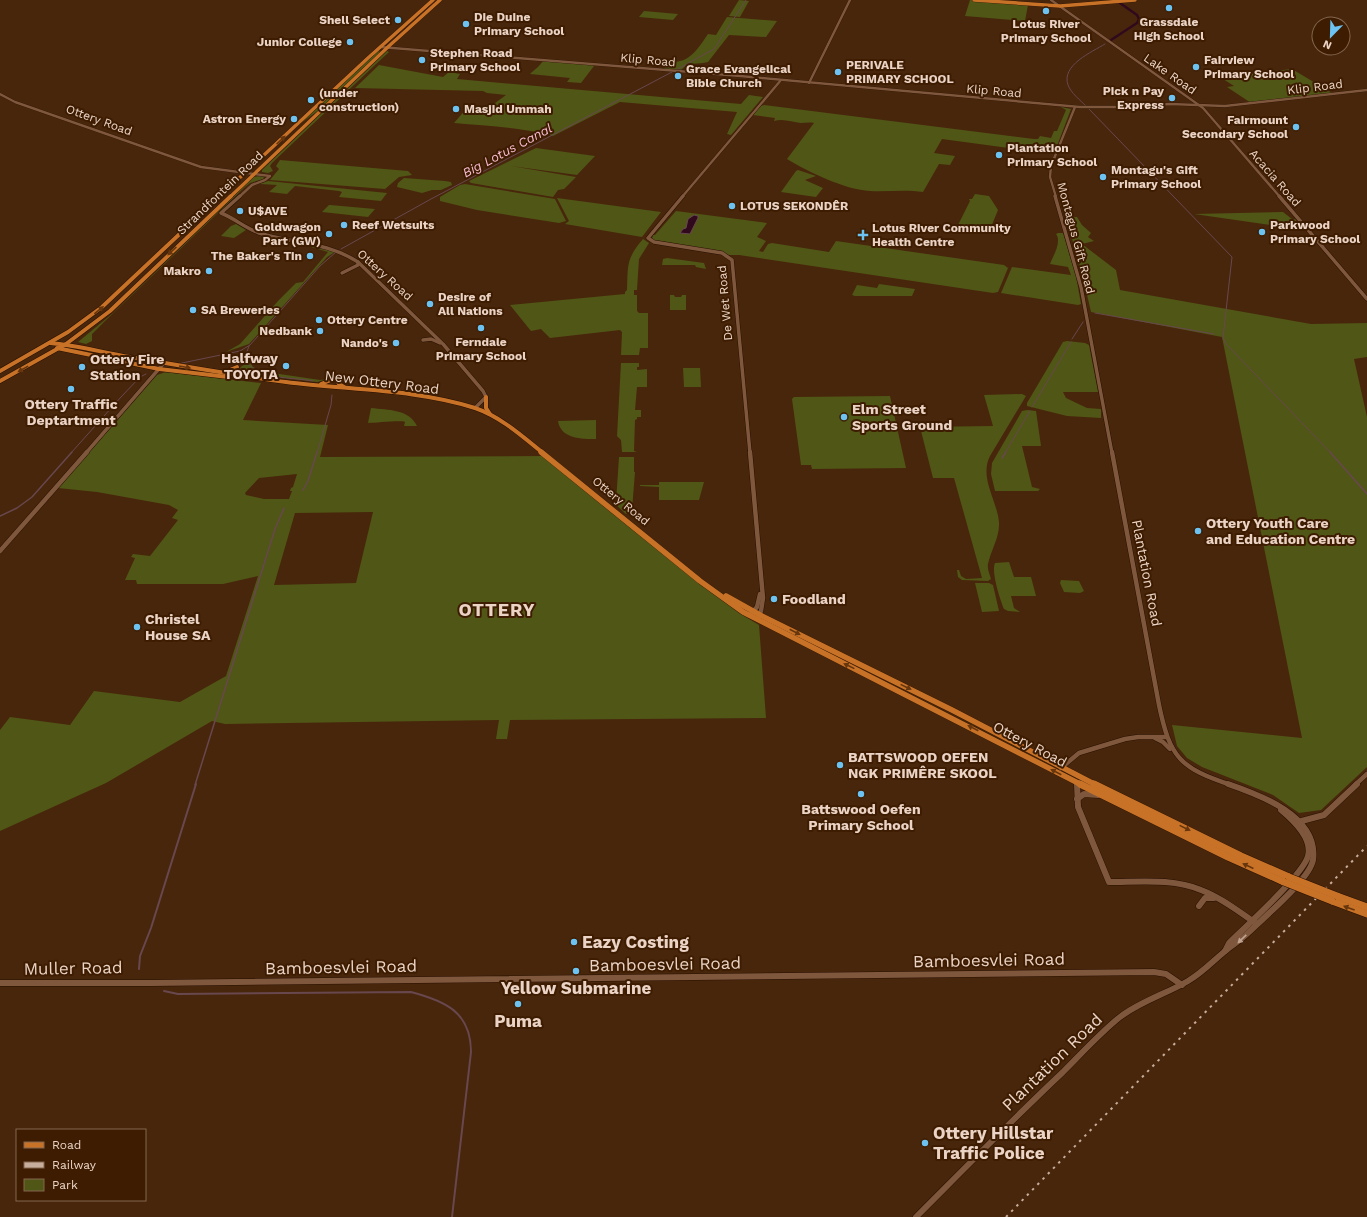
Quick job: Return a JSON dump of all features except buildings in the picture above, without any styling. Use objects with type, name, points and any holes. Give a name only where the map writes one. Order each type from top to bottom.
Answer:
[{"type":"main road","name":"Strandfontein Road","points":[[0,371],[50,343],[84,321],[108,302],[380,47],[433,0]]},
{"type":"main road","name":"Strandfontein Road","points":[[0,382],[66,344],[110,311],[387,48],[440,0]]},
{"type":"main road","points":[[974,0],[1060,6],[1135,0]]},
{"type":"main road","points":[[405,25],[410,24],[425,13],[434,12]]},
{"type":"main road","points":[[298,124],[304,123],[321,111]]},
{"type":"main road","name":"New Ottery Road","points":[[50,343],[66,344],[164,363],[286,382]]},
{"type":"main road","name":"New Ottery Road","points":[[45,346],[159,369],[431,397],[474,408]]},
{"type":"main road","points":[[220,372],[237,367]]},
{"type":"main road","points":[[310,385],[324,384],[336,378],[340,386],[364,391]]},
{"type":"main road","points":[[486,397],[486,408],[492,415]]},
{"type":"main road","name":"Ottery Road","points":[[474,408],[492,415],[511,427],[694,574],[715,593],[1104,796],[1238,861],[1334,898],[1367,914]]},
{"type":"main road","name":"Ottery Road","points":[[755,615],[946,707],[1061,768],[1286,879]]},
{"type":"main road","name":"Ottery Road","points":[[1334,898],[1367,907]]},
{"type":"street","points":[[809,83],[850,0]]},
{"type":"street","name":"Lake Road","points":[[1051,0],[1201,106]]},
{"type":"street","name":"Klip Road","points":[[380,47],[671,70],[1091,108],[1170,104],[1235,106],[1367,90]]},
{"type":"street","name":"De Wet Road","points":[[755,615],[763,601],[731,259],[722,253],[657,243],[650,241],[648,238],[781,80]]},
{"type":"street","name":"Ottery Road","points":[[0,94],[15,102],[192,165],[213,170],[270,176],[265,180],[252,185],[221,213],[257,232],[310,242],[338,251],[358,262],[443,344],[484,391],[486,397]]},
{"type":"street","name":"Acacia Road","points":[[1201,106],[1367,299]]},
{"type":"street","name":"Montagus Gift Road","points":[[1075,107],[1051,166],[1050,176],[1079,277],[1085,308]]},
{"type":"street","points":[[342,273],[356,267],[358,262]]},
{"type":"street","name":"Plantation Road","points":[[916,1217],[1037,1096],[1120,1017],[1182,985],[1204,971],[1225,951],[1239,942],[1306,876],[1313,864],[1314,856],[1311,841],[1306,831],[1288,811],[1269,799],[1200,772],[1185,764],[1174,753],[1167,737],[1085,308]]},
{"type":"street","points":[[429,331],[428,336],[423,340],[432,340],[443,344]]},
{"type":"street","points":[[0,551],[164,363]]},
{"type":"street","points":[[474,408],[483,402],[486,397]]},
{"type":"street","points":[[1061,768],[1075,755],[1083,751],[1132,737],[1167,737]]},
{"type":"street","points":[[1150,737],[1163,742],[1174,753]]},
{"type":"street","points":[[1297,822],[1311,819],[1328,812],[1367,774]]},
{"type":"street","points":[[1076,782],[1079,788],[1078,799],[1080,810],[1109,882],[1146,882],[1189,886],[1200,889],[1257,924]]},
{"type":"street","name":"Plantation Road","points":[[1225,951],[1229,943],[1298,873],[1308,857],[1306,844],[1297,822],[1274,804],[1254,793]]},
{"type":"street","points":[[1078,799],[1084,794],[1104,796]]},
{"type":"street","points":[[1288,811],[1300,817],[1311,819]]},
{"type":"street","points":[[1199,906],[1206,897],[1217,899]]},
{"type":"street","name":"Bamboesvlei Road","points":[[146,983],[1154,972],[1166,974],[1182,985]]},
{"type":"street","name":"Muller Road","points":[[0,983],[146,983]]},
{"type":"green space","points":[[739,0],[749,1],[740,17],[729,16]]},
{"type":"green space","points":[[970,0],[1028,5],[1025,21],[965,16]]},
{"type":"green space","points":[[644,11],[678,14],[673,20],[639,17]]},
{"type":"green space","points":[[727,17],[777,21],[766,37],[729,35],[708,62],[690,64],[681,70],[664,69],[668,62],[682,61],[692,55],[708,34],[716,35]]},
{"type":"green space","points":[[378,51],[381,52],[319,110],[301,123]]},
{"type":"green space","points":[[387,51],[389,52],[272,163],[270,166],[273,171],[268,173],[262,172],[262,170]]},
{"type":"green space","points":[[543,61],[594,66],[581,83],[567,82],[570,78],[530,74]]},
{"type":"green space","points":[[379,65],[443,77],[449,72],[460,74],[457,79],[741,104],[749,95],[763,97],[731,135],[727,134],[737,112],[620,102],[553,136],[517,129],[454,123],[466,109],[475,108],[495,112],[501,108],[491,106],[506,95],[487,93],[483,91],[355,88]]},
{"type":"green space","points":[[1292,69],[1332,93],[1251,103],[1227,87],[1234,86],[1220,77]]},
{"type":"green space","points":[[764,105],[1034,139],[1038,139],[1040,136],[1051,138],[1054,131],[1057,131],[1066,110],[1061,107],[1071,109],[1054,154],[942,139],[934,153],[955,156],[950,165],[939,164],[923,192],[860,190],[816,175],[787,159],[814,123],[801,123],[784,120],[774,121],[775,118],[753,115],[761,106]]},
{"type":"green space","points":[[536,148],[595,156],[577,175],[511,166],[576,177],[564,189],[558,190],[553,197],[471,183],[469,181]]},
{"type":"green space","points":[[280,160],[408,171],[412,175],[399,177],[385,189],[270,180],[279,169],[276,166]]},
{"type":"green space","points":[[798,170],[816,176],[805,180],[823,188],[816,197],[781,192]]},
{"type":"green space","points":[[254,177],[264,177],[263,179],[250,183],[245,187],[104,322],[92,334],[92,341],[86,344],[78,342],[113,313]]},
{"type":"green space","points":[[404,178],[445,181],[451,182],[452,185],[441,190],[432,190],[422,193],[397,187],[398,183]]},
{"type":"green space","points":[[268,181],[387,193],[381,201],[339,197],[342,192],[295,186],[287,194],[269,192],[277,185],[260,184]]},
{"type":"green space","points":[[465,184],[555,199],[566,221],[559,223],[477,210],[440,201],[440,197],[460,185]]},
{"type":"green space","points":[[975,194],[989,196],[998,210],[989,232],[957,227],[970,201],[969,199],[972,199]]},
{"type":"green space","points":[[557,198],[661,212],[642,237],[565,224],[569,221]]},
{"type":"green space","points":[[329,205],[375,209],[368,217],[322,212]]},
{"type":"green space","points":[[676,211],[767,223],[757,237],[766,241],[759,251],[763,252],[768,244],[772,243],[829,252],[836,241],[1004,265],[1008,268],[998,292],[993,293],[739,255],[729,255],[712,250],[654,240],[652,238],[653,235],[655,235]]},
{"type":"green space","points":[[1283,212],[1292,219],[1295,219],[1304,230],[1194,214]]},
{"type":"green space","points":[[1067,217],[1077,217],[1082,225],[1091,233],[1088,237],[1094,241],[1082,244],[1116,270],[1120,290],[1311,324],[1367,323],[1367,357],[1354,359],[1367,417],[1367,767],[1321,810],[1299,813],[1273,795],[1202,767],[1187,758],[1177,746],[1172,725],[1302,738],[1222,337],[1091,312],[1083,277],[1065,219]]},
{"type":"green space","points":[[236,224],[246,230],[234,238],[221,236],[231,226]]},
{"type":"green space","points":[[1063,233],[1076,276],[1081,304],[1078,305],[1001,293],[1012,267],[1071,275],[1068,267],[1050,264],[1058,245],[1058,237],[1056,234]]},
{"type":"green space","points":[[643,239],[649,243],[639,259],[637,290],[634,290],[634,295],[637,295],[637,311],[639,313],[648,313],[648,348],[640,348],[639,355],[621,355],[622,332],[620,330],[550,338],[541,329],[531,331],[510,305],[625,294],[627,290],[629,263],[633,252]]},
{"type":"green space","points":[[302,243],[335,252],[327,257],[249,344],[226,352],[240,344],[296,283],[303,282],[328,252],[301,244]]},
{"type":"green space","points":[[667,258],[704,263],[706,269],[696,267],[695,265],[662,265],[663,259]]},
{"type":"green space","points":[[879,284],[915,289],[912,296],[852,295],[857,285],[877,288]]},
{"type":"green space","points":[[670,295],[681,297],[682,295],[686,295],[686,310],[670,310]]},
{"type":"green space","points":[[1063,342],[1085,343],[1089,345],[1098,392],[1063,392],[1066,398],[1087,408],[1101,409],[1101,418],[1067,416],[1027,406],[1027,403]]},
{"type":"green space","points":[[254,360],[252,366],[259,371],[320,380],[330,379],[317,382],[240,372],[239,369],[242,366]]},
{"type":"green space","points":[[621,363],[639,363],[637,370],[647,369],[647,387],[637,387],[635,410],[641,410],[641,417],[637,417],[635,420],[634,451],[637,452],[622,452],[621,440],[617,436]]},
{"type":"green space","points":[[683,368],[700,368],[701,387],[684,387]]},
{"type":"green space","points":[[166,372],[261,383],[243,420],[328,425],[320,457],[544,456],[713,593],[739,613],[759,625],[766,718],[510,720],[507,739],[496,739],[499,720],[225,724],[212,721],[106,783],[0,831],[0,730],[10,717],[70,725],[94,691],[180,702],[226,676],[258,576],[223,584],[137,584],[136,580],[125,580],[135,558],[131,557],[133,554],[150,556],[178,520],[172,518],[178,510],[169,505],[97,492],[58,488],[157,375]],"holes":[[[297,474],[293,487],[290,491],[292,491],[289,499],[264,499],[246,495],[245,493],[259,478]],[[373,512],[356,583],[274,585],[295,513]]]},
{"type":"green space","points":[[1022,394],[1026,396],[990,456],[987,464],[987,481],[998,514],[999,522],[997,538],[988,564],[991,579],[988,581],[962,580],[958,577],[957,570],[959,570],[961,576],[966,579],[982,578],[954,478],[933,478],[920,427],[993,426],[984,395]]},
{"type":"green space","name":"Elm Street Sports Ground","points":[[890,396],[906,468],[812,469],[811,465],[801,465],[792,399],[794,397]]},
{"type":"green space","points":[[371,408],[403,413],[409,416],[417,426],[404,426],[405,422],[403,421],[368,423]]},
{"type":"green space","points":[[1022,411],[1036,411],[1041,446],[1022,446],[1032,487],[1040,489],[1038,491],[995,491],[991,474],[992,463]]},
{"type":"green space","points":[[596,420],[596,439],[584,439],[567,435],[560,427],[558,421]]},
{"type":"green space","points":[[619,457],[634,457],[635,472],[632,510],[626,514],[614,503],[616,502]]},
{"type":"green space","points":[[659,482],[704,482],[699,500],[659,500],[659,487],[640,486],[659,485]]},
{"type":"green space","points":[[1009,562],[1014,577],[1031,577],[1036,596],[1011,596],[1014,608],[1020,612],[1008,611],[1004,609],[996,586],[994,573],[995,563]]},
{"type":"green space","points":[[1061,580],[1079,581],[1084,591],[1080,593],[1064,592],[1060,583]]},
{"type":"green space","points":[[975,583],[989,583],[993,585],[999,611],[982,612]]},
{"type":"shaded area","points":[[694,215],[698,216],[698,218],[690,234],[680,233],[686,228],[688,219]]},
{"type":"waterway","name":"Big Lotus Canal","points":[[676,70],[714,49],[746,0]]},
{"type":"waterway","points":[[1111,40],[1137,23],[1139,19],[1137,15],[1120,3]]},
{"type":"waterway","points":[[1086,106],[1069,88],[1067,78],[1069,71],[1079,60],[1105,44]]},
{"type":"waterway","name":"Big Lotus Canal","points":[[341,249],[431,199],[672,72]]},
{"type":"waterway","points":[[1089,109],[1232,257],[1223,338],[1227,345],[1331,453]]},
{"type":"waterway","name":"Big Lotus Canal","points":[[182,363],[240,351],[250,345],[320,266],[336,252]]},
{"type":"waterway","points":[[1095,313],[1214,334]]},
{"type":"waterway","points":[[1072,339],[1083,322]]},
{"type":"waterway","points":[[1032,407],[1071,342]]},
{"type":"waterway","points":[[249,346],[244,360],[258,371],[276,376],[313,381]]},
{"type":"waterway","points":[[71,453],[121,397],[140,377],[146,374]]},
{"type":"waterway","points":[[317,453],[331,405],[332,395]]},
{"type":"waterway","points":[[1005,453],[1030,411]]},
{"type":"waterway","points":[[0,516],[17,508],[32,497],[72,452]]},
{"type":"waterway","points":[[303,490],[308,481],[317,452]]},
{"type":"waterway","points":[[1002,458],[1006,452]]},
{"type":"waterway","points":[[1330,452],[1367,494]]},
{"type":"waterway","points":[[195,785],[275,529],[284,508]]},
{"type":"waterway","points":[[139,969],[140,956],[151,928],[196,784]]},
{"type":"waterway","points":[[164,991],[178,994],[411,992],[445,1004],[454,1010],[466,1027],[470,1038],[471,1052],[452,1217]]},
{"type":"railway","points":[[1006,1217],[1367,846]]},
{"type":"place","name":"Grassdale High School","points":[[1169,8]]},
{"type":"place","name":"Lotus River Primary School","points":[[1046,11]]},
{"type":"place","name":"Shell Select","points":[[398,20]]},
{"type":"place","name":"Die Duine Primary School","points":[[466,24]]},
{"type":"place","name":"Junior College","points":[[350,42]]},
{"type":"place","name":"Stephen Road Primary School","points":[[422,60]]},
{"type":"place","name":"Fairview Primary School","points":[[1196,67]]},
{"type":"place","name":"PERIVALE PRIMARY SCHOOL","points":[[838,72]]},
{"type":"place","name":"Grace Evangelical Bible Church","points":[[678,76]]},
{"type":"place","name":"Pick n Pay Express","points":[[1172,98]]},
{"type":"place","name":"(under construction)","points":[[311,100]]},
{"type":"place","name":"Masjid Ummah","points":[[456,109]]},
{"type":"place","name":"Astron Energy","points":[[294,119]]},
{"type":"place","name":"Fairmount Secondary School","points":[[1296,127]]},
{"type":"place","name":"Plantation Primary School","points":[[999,155]]},
{"type":"place","name":"Montagu's Gift Primary School","points":[[1103,177]]},
{"type":"place","name":"LOTUS SEKONDÊR","points":[[732,206]]},
{"type":"place","name":"U$AVE","points":[[240,211]]},
{"type":"place","name":"Reef Wetsuits","points":[[344,225]]},
{"type":"place","name":"Parkwood Primary School","points":[[1262,232]]},
{"type":"place","name":"Goldwagon Part (GW)","points":[[329,234]]},
{"type":"place","name":"Lotus River Community Health Centre","points":[[863,235]]},
{"type":"place","name":"The Baker's Tin","points":[[310,256]]},
{"type":"place","name":"Makro","points":[[209,271]]},
{"type":"place","name":"Desire of All Nations","points":[[430,304]]},
{"type":"place","name":"SA Breweries","points":[[193,310]]},
{"type":"place","name":"Ottery Centre","points":[[319,320]]},
{"type":"place","name":"Ferndale Primary School","points":[[481,328]]},
{"type":"place","name":"Nedbank","points":[[320,331]]},
{"type":"place","name":"Nando's","points":[[396,343]]},
{"type":"place","name":"Halfway TOYOTA","points":[[286,366]]},
{"type":"place","name":"Ottery Fire Station","points":[[82,367]]},
{"type":"place","name":"Ottery Traffic Deptartment","points":[[71,389]]},
{"type":"place","name":"Elm Street Sports Ground","points":[[844,417]]},
{"type":"place","name":"Ottery Youth Care and Education Centre","points":[[1198,531]]},
{"type":"place","name":"Foodland","points":[[774,599]]},
{"type":"place","name":"Christel House SA","points":[[137,627]]},
{"type":"place","name":"BATTSWOOD OEFEN NGK PRIMÊRE SKOOL","points":[[840,765]]},
{"type":"place","name":"Battswood Oefen Primary School","points":[[861,794]]},
{"type":"place","name":"Eazy Costing","points":[[574,942]]},
{"type":"place","name":"Yellow Submarine","points":[[576,971]]},
{"type":"place","name":"Puma","points":[[518,1004]]},
{"type":"place","name":"Ottery Hillstar Traffic Police","points":[[925,1143]]},
{"type":"district","name":"OTTERY","points":[[497,610]]}]
